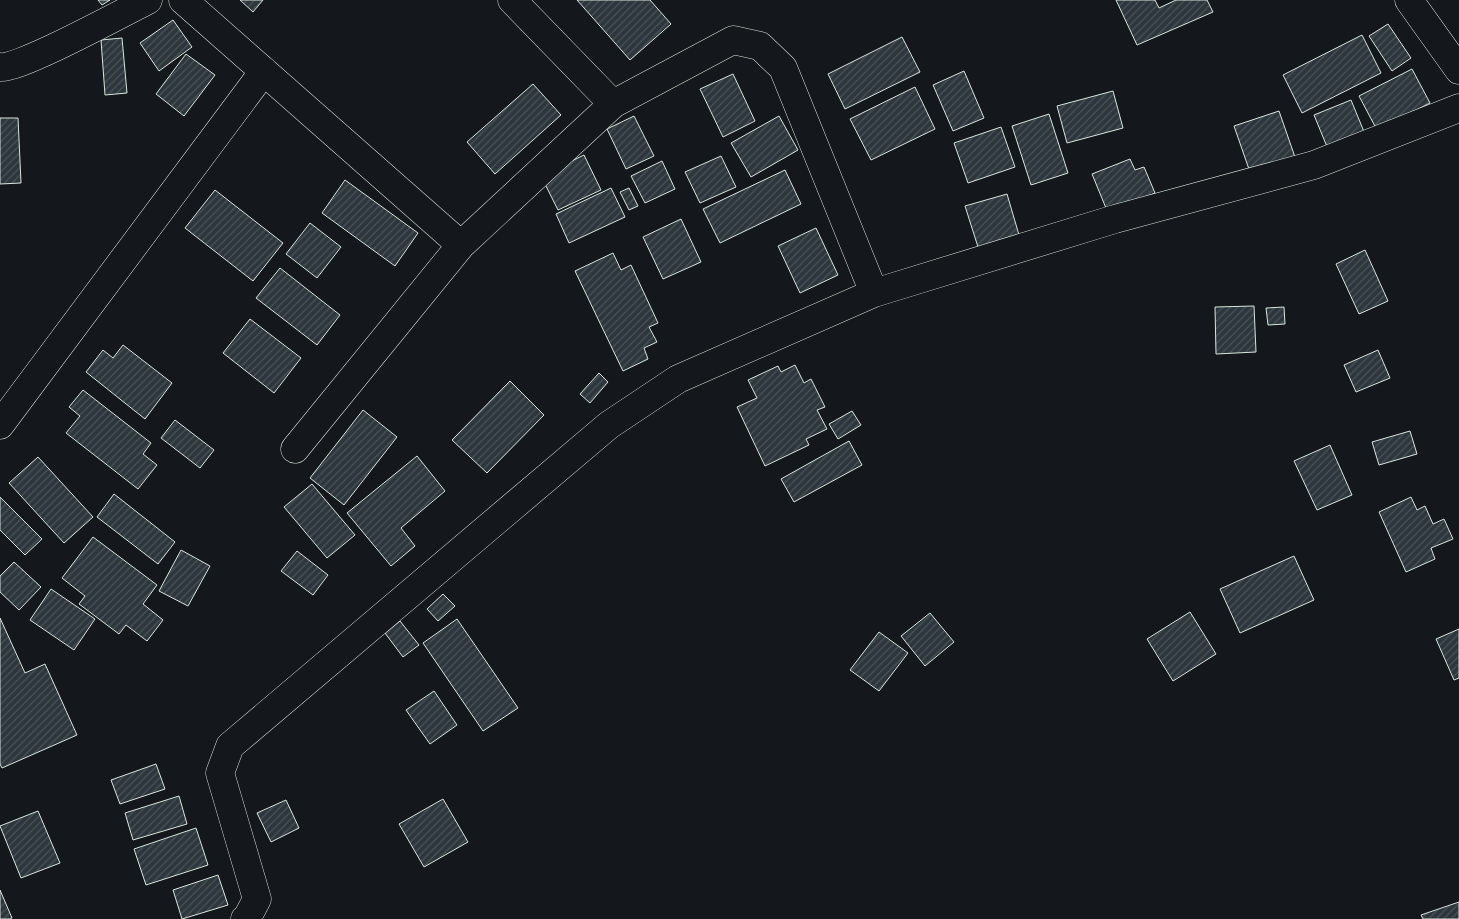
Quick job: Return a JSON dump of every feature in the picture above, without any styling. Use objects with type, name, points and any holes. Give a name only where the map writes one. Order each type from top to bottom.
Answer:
[{"type":"street","points":[[0,67],[5,68],[28,60],[148,0]]},
{"type":"street","points":[[183,0],[462,245]]},
{"type":"street","points":[[512,0],[612,104]]},
{"type":"street","points":[[1410,0],[1459,70]]},
{"type":"street","points":[[295,449],[462,245],[612,104],[733,40],[760,46],[783,68],[874,293]]},
{"type":"street","points":[[0,425],[264,71]]},
{"type":"street","points":[[245,919],[258,899],[220,773],[230,746],[609,425],[678,378],[874,293],[1115,219],[1314,165],[1459,108]]},
{"type":"building","points":[[98,0],[110,0],[102,5]]},
{"type":"building","points":[[240,0],[263,0],[253,12]]},
{"type":"building","points":[[577,0],[650,0],[671,24],[630,60]]},
{"type":"building","points":[[1116,0],[1155,0],[1159,8],[1176,0],[1207,0],[1213,12],[1137,45]]},
{"type":"building","points":[[173,20],[192,47],[159,71],[140,43]]},
{"type":"building","points":[[1388,24],[1411,58],[1392,71],[1369,36]]},
{"type":"building","points":[[1362,35],[1381,73],[1302,113],[1283,75]]},
{"type":"building","points":[[902,37],[920,72],[845,109],[828,74]]},
{"type":"building","points":[[122,38],[127,93],[105,95],[101,40]]},
{"type":"building","points":[[186,54],[215,75],[184,116],[156,94]]},
{"type":"building","points":[[1412,69],[1430,103],[1377,130],[1359,96]]},
{"type":"building","points":[[964,71],[984,118],[953,131],[933,85]]},
{"type":"building","points":[[733,74],[755,121],[723,137],[700,89]]},
{"type":"building","points":[[533,84],[561,115],[495,174],[467,142]]},
{"type":"building","points":[[915,87],[935,129],[871,160],[850,119]]},
{"type":"building","points":[[1113,91],[1123,128],[1067,143],[1057,106]]},
{"type":"building","points":[[1351,100],[1367,139],[1330,154],[1314,115]]},
{"type":"building","points":[[1279,111],[1296,160],[1251,175],[1234,126]]},
{"type":"building","points":[[1049,114],[1068,173],[1031,185],[1012,126]]},
{"type":"building","points":[[634,116],[654,156],[626,169],[607,129]]},
{"type":"building","points":[[779,116],[798,150],[751,177],[731,143]]},
{"type":"building","points":[[0,118],[18,118],[21,183],[0,184]]},
{"type":"building","points":[[1001,127],[1015,167],[968,183],[954,143]]},
{"type":"building","points":[[584,155],[601,190],[558,210],[541,176]]},
{"type":"building","points":[[721,156],[736,187],[700,203],[685,172]]},
{"type":"building","points":[[1130,159],[1135,170],[1144,167],[1155,193],[1108,213],[1092,174]]},
{"type":"building","points":[[662,161],[675,189],[645,203],[631,176]]},
{"type":"building","points":[[785,170],[801,204],[720,243],[703,209]]},
{"type":"building","points":[[345,180],[418,233],[395,266],[322,213]]},
{"type":"building","points":[[611,188],[625,217],[569,243],[556,214]]},
{"type":"building","points":[[629,188],[638,206],[629,210],[620,192]]},
{"type":"building","points":[[215,190],[283,243],[253,281],[185,228]]},
{"type":"building","points":[[1007,194],[1019,235],[978,247],[965,206]]},
{"type":"building","points":[[681,219],[701,262],[663,279],[643,237]]},
{"type":"building","points":[[310,223],[341,247],[317,278],[286,254]]},
{"type":"building","points":[[816,228],[838,275],[800,293],[778,246]]},
{"type":"building","points":[[1365,250],[1388,301],[1359,314],[1336,264]]},
{"type":"building","points":[[613,253],[621,270],[631,265],[658,323],[649,327],[657,342],[644,348],[648,359],[623,371],[575,271]]},
{"type":"building","points":[[280,268],[340,315],[317,345],[256,298]]},
{"type":"building","points":[[1254,306],[1256,352],[1216,354],[1215,307]]},
{"type":"building","points":[[1284,307],[1285,324],[1268,325],[1266,308]]},
{"type":"building","points":[[250,319],[301,358],[274,393],[223,353]]},
{"type":"building","points":[[123,345],[172,383],[145,419],[86,372],[103,350],[113,358]]},
{"type":"building","points":[[1378,350],[1390,378],[1356,392],[1344,365]]},
{"type":"building","points":[[795,365],[804,383],[811,379],[825,407],[817,410],[827,429],[806,439],[809,445],[765,466],[737,407],[757,398],[748,380],[778,366],[781,372]]},
{"type":"building","points":[[599,373],[608,382],[590,403],[580,394]]},
{"type":"building","points":[[510,381],[544,415],[487,473],[452,440]]},
{"type":"building","points":[[83,390],[151,443],[143,454],[157,465],[138,489],[66,433],[80,416],[69,407]]},
{"type":"building","points":[[363,410],[397,437],[344,505],[310,478]]},
{"type":"building","points":[[852,411],[861,425],[838,439],[829,424]]},
{"type":"building","points":[[175,420],[214,450],[200,468],[161,438]]},
{"type":"building","points":[[1410,431],[1417,454],[1379,465],[1372,442]]},
{"type":"building","points":[[849,441],[862,465],[794,502],[781,479]]},
{"type":"building","points":[[1330,445],[1352,495],[1317,510],[1294,461]]},
{"type":"building","points":[[417,456],[445,491],[401,528],[415,546],[391,566],[347,513]]},
{"type":"building","points":[[38,457],[93,517],[64,543],[9,483]]},
{"type":"building","points":[[312,484],[355,535],[327,558],[284,507]]},
{"type":"building","points":[[114,494],[175,542],[158,564],[97,517]]},
{"type":"building","points":[[0,497],[42,539],[25,555],[0,530]]},
{"type":"building","points":[[1411,497],[1417,510],[1425,506],[1433,524],[1444,519],[1453,539],[1431,548],[1435,559],[1406,572],[1379,512]]},
{"type":"building","points":[[93,537],[157,585],[143,604],[163,620],[147,641],[126,625],[119,634],[79,604],[85,596],[62,578]]},
{"type":"building","points":[[181,550],[210,566],[188,606],[159,591]]},
{"type":"building","points":[[297,551],[328,575],[313,595],[281,571]]},
{"type":"building","points":[[1294,556],[1314,600],[1240,633],[1220,589]]},
{"type":"building","points":[[14,562],[41,587],[19,610],[0,592],[0,576]]},
{"type":"building","points":[[51,589],[95,619],[74,650],[30,620]]},
{"type":"building","points":[[443,594],[455,606],[438,621],[427,609]]},
{"type":"building","points":[[1190,612],[1216,654],[1173,681],[1147,639]]},
{"type":"building","points":[[930,613],[954,642],[925,666],[901,636]]},
{"type":"building","points":[[0,618],[25,673],[45,664],[77,735],[2,768],[0,764]]},
{"type":"building","points":[[457,619],[518,708],[483,731],[423,643]]},
{"type":"building","points":[[400,621],[419,645],[403,657],[385,633]]},
{"type":"building","points":[[1459,629],[1459,678],[1454,680],[1436,639]]},
{"type":"building","points":[[879,632],[908,653],[879,691],[850,670]]},
{"type":"building","points":[[434,691],[457,725],[430,744],[406,710]]},
{"type":"building","points":[[156,764],[165,789],[120,804],[111,780]]},
{"type":"building","points":[[179,796],[187,824],[133,840],[125,813]]},
{"type":"building","points":[[443,799],[468,842],[424,867],[399,824]]},
{"type":"building","points":[[286,800],[299,828],[271,842],[257,813]]},
{"type":"building","points":[[38,811],[60,863],[21,878],[0,826]]},
{"type":"building","points":[[196,828],[208,865],[146,885],[134,849]]},
{"type":"building","points":[[218,875],[228,905],[182,919],[173,890]]},
{"type":"building","points":[[0,890],[12,918],[10,919],[0,919]]},
{"type":"building","points":[[1459,902],[1459,919],[1423,919],[1421,915]]}]
